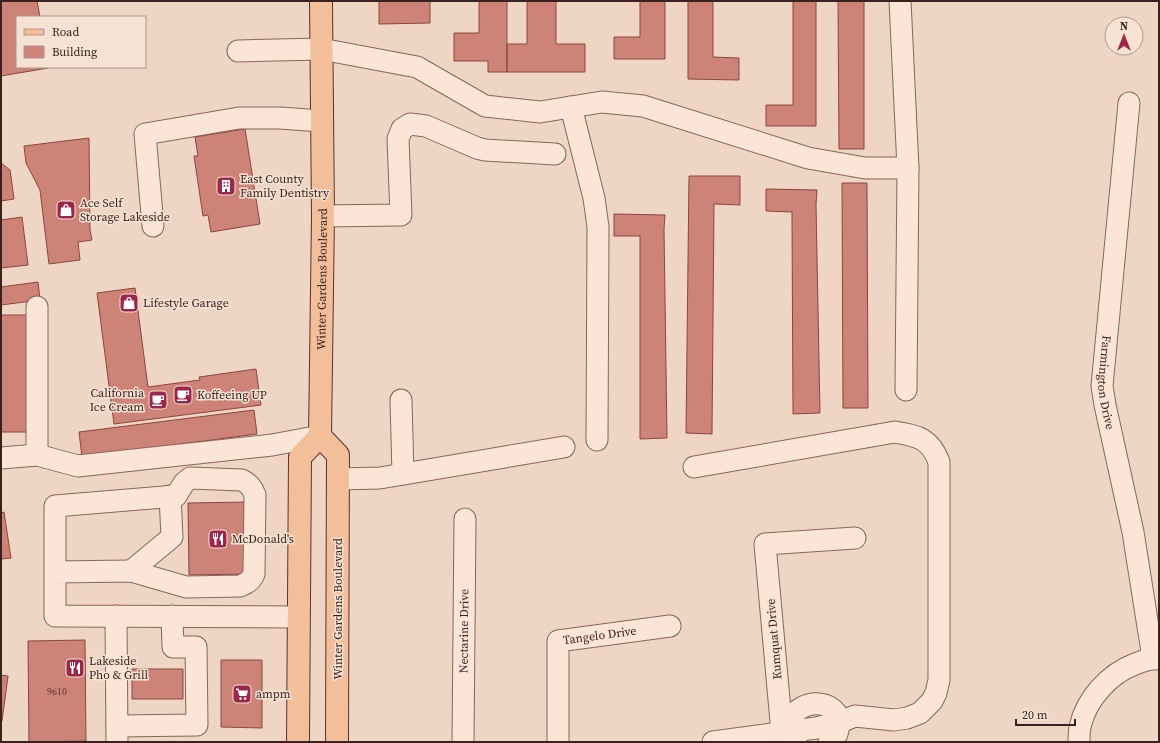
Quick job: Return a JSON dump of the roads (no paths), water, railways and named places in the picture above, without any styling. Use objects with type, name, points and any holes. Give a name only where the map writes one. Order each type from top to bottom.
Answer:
[{"type":"main road","name":"Winter Gardens Boulevard","points":[[321,1],[323,216],[320,436],[338,455],[337,742]]},
{"type":"main road","points":[[298,742],[300,457],[320,436]]},
{"type":"street","points":[[900,1],[908,168],[906,390]]},
{"type":"street","points":[[238,51],[321,49],[417,67],[486,106],[540,112],[602,102],[643,106],[808,158],[865,168],[908,168]]},
{"type":"street","name":"Farmington Drive","points":[[1079,742],[1080,727],[1084,714],[1098,690],[1129,666],[1156,659],[1133,532],[1102,386],[1129,103]]},
{"type":"street","points":[[571,107],[597,213],[597,440]]},
{"type":"street","points":[[153,226],[145,134],[239,118],[280,118],[321,121]]},
{"type":"street","points":[[323,216],[401,215],[398,139],[402,129],[410,124],[426,126],[485,150],[555,154]]},
{"type":"street","points":[[36,307],[37,455]]},
{"type":"street","points":[[401,400],[403,474]]},
{"type":"street","points":[[694,467],[895,432],[906,434],[927,442],[935,450],[939,462],[939,680],[936,693],[932,701],[920,713],[907,718],[894,720],[855,716],[840,722],[823,735],[713,742]]},
{"type":"street","points":[[1,458],[37,455],[78,466],[272,445],[320,436]]},
{"type":"street","points":[[339,479],[380,478],[564,447]]},
{"type":"street","points":[[55,572],[131,571],[186,587],[240,586],[251,580],[254,574],[255,495],[253,489],[248,483],[242,480],[190,478],[184,483],[176,496],[55,506],[55,572],[55,616],[299,617]]},
{"type":"street","points":[[131,571],[172,537],[170,496]]},
{"type":"street","name":"Nectarine Drive","points":[[463,742],[465,519]]},
{"type":"street","name":"Kumquat Drive","points":[[791,736],[765,544],[855,538]]},
{"type":"street","points":[[116,616],[117,734],[197,725],[196,647],[173,647],[172,616]]},
{"type":"street","name":"Tangelo Drive","points":[[558,742],[558,641],[670,626]]},
{"type":"street","points":[[791,736],[791,719],[799,709],[806,706],[821,703],[836,712],[840,722]]},
{"type":"place","name":"East County Family Dentistry","points":[[226,186]]},
{"type":"place","name":"Ace Self Storage Lakeside","points":[[66,210]]},
{"type":"place","name":"Lifestyle Garage","points":[[129,303]]},
{"type":"place","name":"Koffeeing UP","points":[[183,395]]},
{"type":"place","name":"California Ice Cream","points":[[158,400]]},
{"type":"place","name":"McDonald's","points":[[218,539]]},
{"type":"place","name":"Lakeside Pho & Grill","points":[[75,668]]},
{"type":"place","name":"ampm","points":[[242,694]]}]
